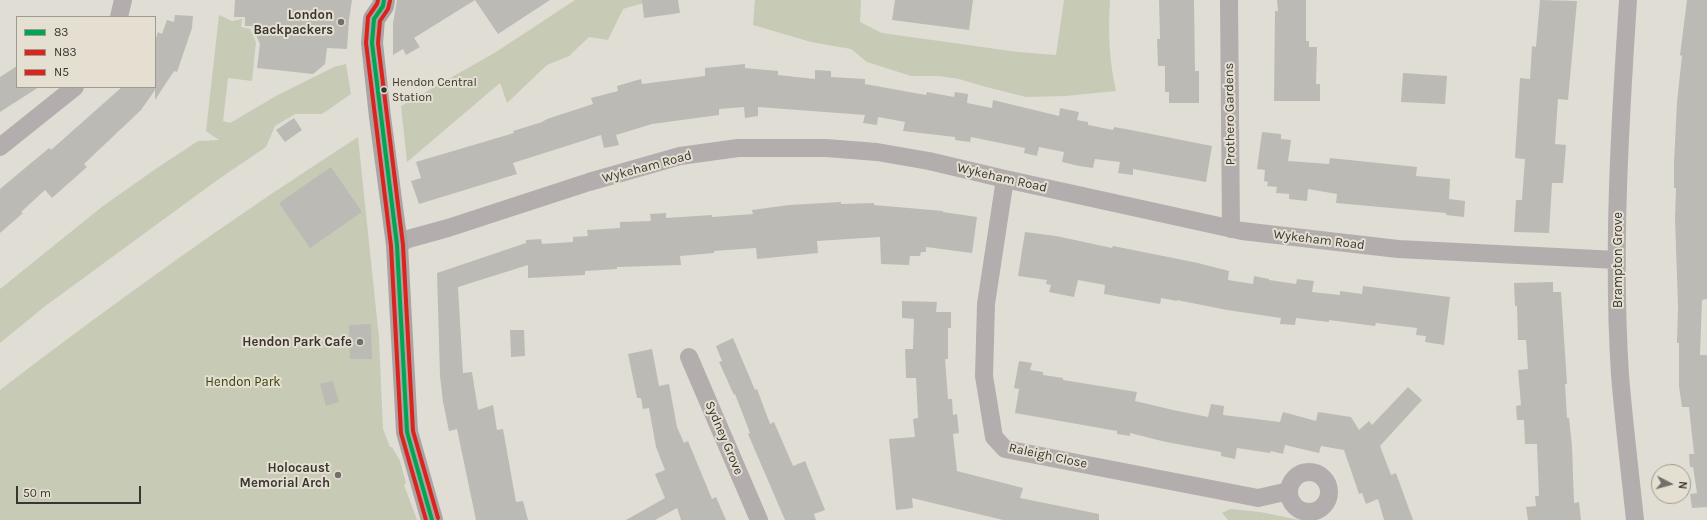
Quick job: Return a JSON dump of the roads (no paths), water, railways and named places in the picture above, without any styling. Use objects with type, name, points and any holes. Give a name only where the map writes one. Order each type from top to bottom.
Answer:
[{"type":"main road","points":[[384,0],[383,6],[371,9],[372,43],[397,245],[406,432],[432,520]]},
{"type":"street","points":[[119,16],[123,0]]},
{"type":"street","name":"Prothero Gardens","points":[[1229,0],[1231,229]]},
{"type":"street","name":"Brampton Grove","points":[[1628,0],[1620,124],[1617,260],[1620,375],[1636,520]]},
{"type":"street","points":[[0,147],[74,88]]},
{"type":"street","name":"Wykeham Road","points":[[397,245],[408,239],[680,156],[738,148],[826,148],[877,152],[929,161],[1231,229],[1398,249],[1617,260]]},
{"type":"street","name":"Raleigh Close","points":[[1005,179],[986,304],[984,376],[994,437],[1005,449],[1258,498],[1289,491]]},
{"type":"street","name":"Sydney Grove","points":[[689,357],[759,520]]},
{"type":"place","name":"London Backpackers","points":[[341,22]]},
{"type":"place","name":"Hendon Central Station","points":[[384,90]]},
{"type":"place","name":"Hendon Park Cafe","points":[[360,342]]},
{"type":"place","name":"Holocaust Memorial Arch","points":[[338,475]]},
{"type":"park label","name":"Hendon Park","points":[[243,382]]}]
